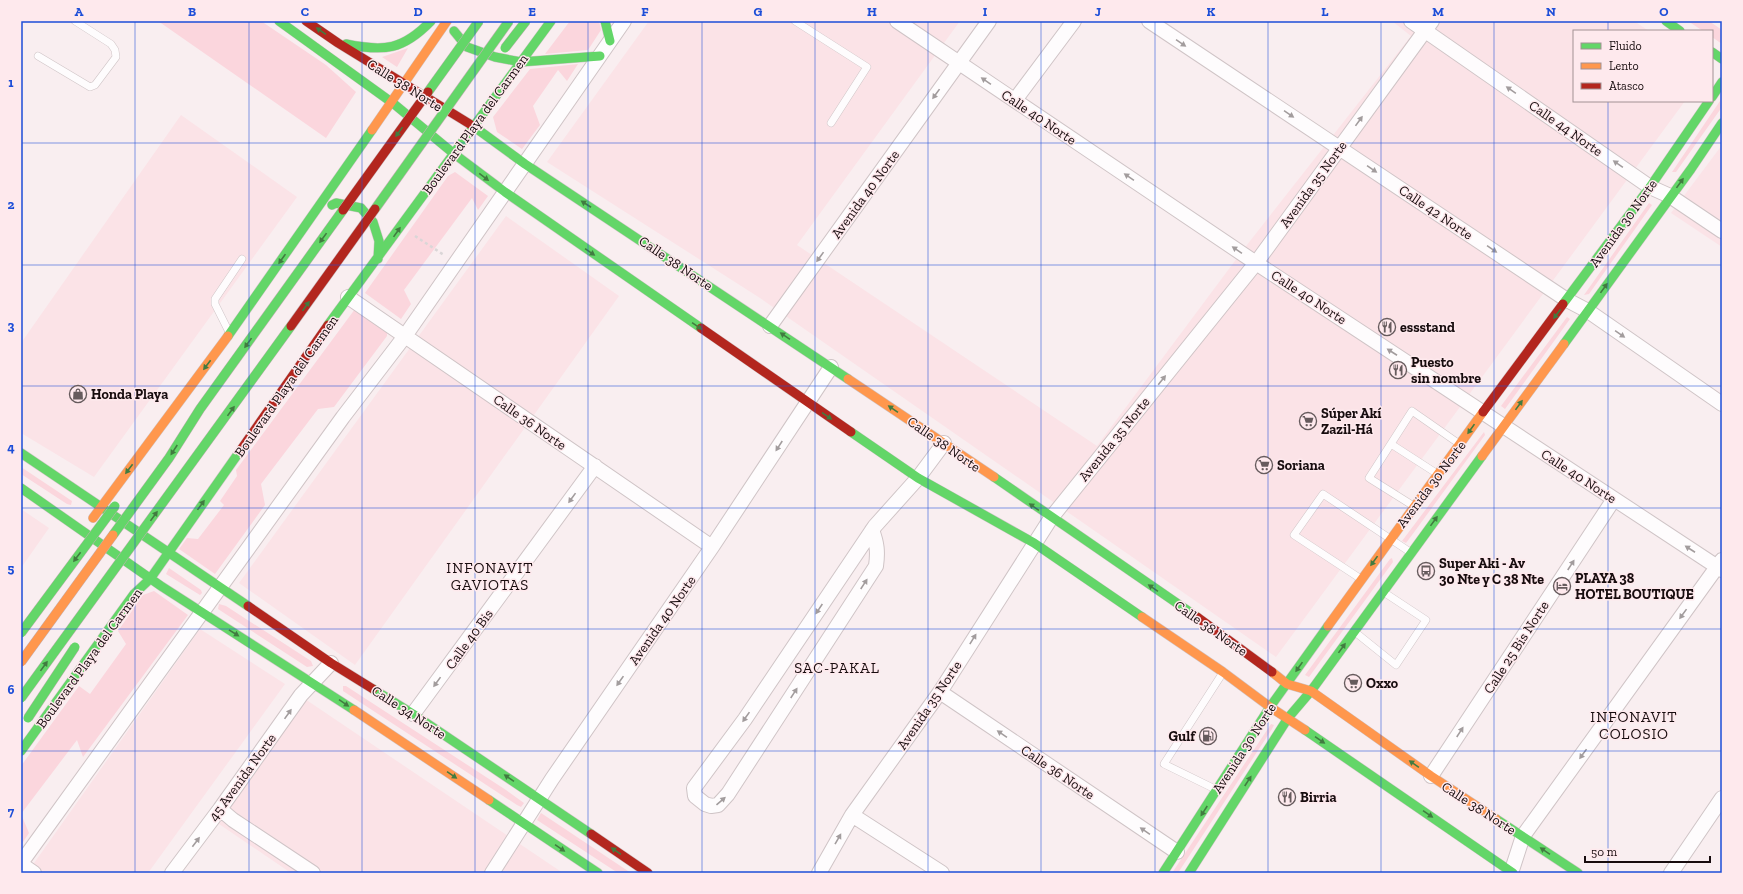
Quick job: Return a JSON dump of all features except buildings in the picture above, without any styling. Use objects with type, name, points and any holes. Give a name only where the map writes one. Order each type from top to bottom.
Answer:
[{"type":"main road","name":"Calle 38 Norte","points":[[279,21],[392,103],[453,153],[505,192],[808,402],[918,478],[1034,543],[1223,672],[1270,707],[1512,873]]},
{"type":"main road","name":"Calle 38 Norte","points":[[306,21],[338,43],[472,126],[525,164],[944,443],[1220,634],[1287,684],[1311,691],[1431,776],[1578,873]]},
{"type":"main road","points":[[338,43],[379,49],[407,42],[421,32],[431,21]]},
{"type":"main road","points":[[76,541],[230,334],[312,215],[405,85],[447,21]]},
{"type":"main road","points":[[454,21],[452,28],[466,47],[496,58],[521,62],[600,56]]},
{"type":"main road","points":[[21,662],[168,458],[200,409],[480,21]]},
{"type":"main road","points":[[21,698],[214,434],[508,21]]},
{"type":"main road","points":[[457,94],[478,80],[526,21]]},
{"type":"main road","name":"Boulevard Playa del Carmen","points":[[21,751],[134,594],[150,579],[348,297],[378,259],[472,126],[551,21]]},
{"type":"main road","points":[[605,21],[610,41]]},
{"type":"main road","points":[[1666,21],[1679,30]]},
{"type":"main road","points":[[434,84],[461,28]]},
{"type":"main road","points":[[1713,53],[1722,59]]},
{"type":"main road","points":[[1713,96],[1722,82]]},
{"type":"main road","name":"Avenida 30 Norte","points":[[1163,873],[1270,707],[1413,506],[1650,187],[1708,102]]},
{"type":"main road","name":"Avenida 30 Norte","points":[[1189,873],[1288,718],[1311,691],[1412,553],[1691,169],[1722,123]]},
{"type":"main road","points":[[312,215],[336,203],[361,208],[373,222],[379,241],[378,259]]},
{"type":"main road","points":[[174,434],[200,409]]},
{"type":"main road","points":[[203,464],[214,434]]},
{"type":"main road","name":"Calle 34 Norte","points":[[21,453],[331,663],[413,714],[648,873]]},
{"type":"main road","name":"Calle 34 Norte","points":[[21,488],[150,579],[201,613],[313,682],[598,873]]},
{"type":"main road","points":[[21,633],[120,500]]},
{"type":"main road","points":[[146,549],[156,537]]},
{"type":"main road","points":[[128,574],[137,562]]},
{"type":"main road","points":[[28,718],[82,637]]},
{"type":"street","points":[[34,873],[21,863],[343,417],[405,336],[624,21]]},
{"type":"street","name":"Calle 40 Norte","points":[[897,21],[1256,263],[1614,499],[1720,566]]},
{"type":"street","points":[[959,63],[989,21]]},
{"type":"street","points":[[1015,100],[1074,21]]},
{"type":"street","name":"Calle 42 Norte","points":[[1148,21],[1567,300],[1588,311],[1722,404]]},
{"type":"street","name":"Calle 44 Norte","points":[[1411,21],[1429,26],[1650,187],[1670,196],[1722,231]]},
{"type":"street","name":"Avenida 35 Norte","points":[[819,873],[852,814],[940,692],[1051,518],[1256,263],[1429,26]]},
{"type":"street","name":"Avenida 40 Norte","points":[[770,326],[959,63]]},
{"type":"street","name":"Calle 36 Norte","points":[[348,297],[712,547]]},
{"type":"street","name":"Avenida 40 Norte","points":[[492,873],[540,799],[712,547],[831,367]]},
{"type":"street","points":[[872,530],[877,543],[878,554],[876,566],[728,794],[718,805],[711,806],[705,804],[695,796],[694,788],[745,719],[872,530],[918,478],[944,443]]},
{"type":"street","name":"Calle 40 Bis","points":[[413,714],[595,466]]},
{"type":"street","name":"Calle 25 Bis Norte","points":[[1431,776],[1614,499]]},
{"type":"street","points":[[1512,873],[1523,836],[1720,566]]},
{"type":"street","name":"45 Avenida Norte","points":[[172,873],[220,809],[301,695],[331,663]]},
{"type":"street","name":"Calle 36 Norte","points":[[940,692],[1177,852]]},
{"type":"street","points":[[1671,873],[1722,798]]},
{"type":"street","points":[[220,809],[233,820],[313,873]]},
{"type":"street","points":[[852,814],[942,873]]},
{"type":"lane","points":[[38,56],[90,87],[93,87],[116,57],[115,50],[111,44],[75,21]]},
{"type":"lane","points":[[795,21],[867,67],[830,123]]},
{"type":"lane","points":[[230,334],[215,304],[216,299],[242,259]]},
{"type":"lane","points":[[1413,506],[1369,478],[1412,411],[1460,444]]},
{"type":"lane","points":[[1391,444],[1438,474]]},
{"type":"lane","points":[[1361,579],[1294,534],[1323,494],[1389,540],[1412,553]]},
{"type":"lane","points":[[1354,631],[1396,665],[1426,620],[1383,592]]},
{"type":"lane","points":[[1217,790],[1164,764],[1223,672]]},
{"type":"shaded area","points":[[158,21],[261,21],[326,65],[356,92],[326,138]]},
{"type":"shaded area","points":[[570,21],[599,21],[601,30],[588,50],[545,54]]},
{"type":"shaded area","points":[[649,21],[960,21],[797,245],[1097,446],[1243,250],[1411,36],[1392,21],[1634,21],[1648,30],[1573,30],[1573,102],[1684,102],[1276,657],[760,298],[547,162]]},
{"type":"shaded area","points":[[1688,21],[1709,21],[1722,30],[1722,44],[1713,38],[1713,30],[1702,30]]},
{"type":"shaded area","points":[[408,48],[397,67],[382,57]]},
{"type":"shaded area","points":[[578,64],[567,81],[558,70],[533,106],[540,125],[522,149],[497,132],[493,117],[530,69]]},
{"type":"shaded area","points":[[1722,98],[1722,107],[1676,172],[1672,172]]},
{"type":"shaded area","points":[[181,115],[297,197],[94,477],[21,433],[21,343]]},
{"type":"shaded area","points":[[1722,145],[1722,247],[1671,213]]},
{"type":"shaded area","points":[[455,172],[488,196],[478,210],[472,198],[404,290],[411,304],[401,319],[365,293],[448,176]]},
{"type":"shaded area","points":[[1649,203],[1652,205],[1589,294],[1584,295]]},
{"type":"shaded area","points":[[506,216],[619,296],[355,665],[239,583]]},
{"type":"shaded area","points":[[355,309],[387,331],[387,336],[334,407],[318,409],[261,484],[265,505],[215,574],[179,549],[187,538],[198,539],[224,505],[220,501],[237,476],[236,470]]},
{"type":"shaded area","points":[[1567,317],[1570,319],[1505,409],[1501,406]]},
{"type":"shaded area","points":[[1484,432],[1485,435],[1406,543],[1402,541]]},
{"type":"shaded area","points":[[21,467],[72,501],[71,505],[67,504],[21,474]]},
{"type":"shaded area","points":[[21,509],[49,528],[21,568]]},
{"type":"shaded area","points":[[1392,558],[1393,562],[1309,677],[1305,675],[1390,559]]},
{"type":"shaded area","points":[[169,568],[201,590],[202,593],[200,595],[166,574]]},
{"type":"shaded area","points":[[154,591],[188,615],[83,757],[77,740],[21,814],[21,766],[79,686],[90,694],[126,644],[118,631],[143,595]]},
{"type":"shaded area","points":[[219,604],[226,606],[311,661],[313,666],[307,667],[218,609]]},
{"type":"shaded area","points":[[200,629],[285,684],[148,873],[27,873]]},
{"type":"shaded area","points":[[343,686],[346,686],[524,803],[521,807],[517,805],[343,691]]},
{"type":"shaded area","points":[[305,699],[563,873],[291,873],[219,824]]},
{"type":"shaded area","points":[[1271,724],[1274,725],[1272,729],[1178,873],[1172,873]]},
{"type":"shaded area","points":[[541,813],[631,873],[618,873],[537,820]]},
{"type":"shaded area","points":[[21,814],[29,833],[21,845]]},
{"type":"traffic: fast","points":[[279,21],[394,104],[453,153],[505,192],[701,328]]},
{"type":"traffic: fast","points":[[346,44],[371,48],[392,46],[411,38],[431,21]]},
{"type":"traffic: fast","points":[[428,92],[479,21]]},
{"type":"traffic: fast","points":[[375,209],[509,21]]},
{"type":"traffic: fast","points":[[505,48],[526,21]]},
{"type":"traffic: fast","points":[[328,325],[551,21]]},
{"type":"traffic: fast","points":[[605,21],[610,41]]},
{"type":"traffic: fast","points":[[1666,21],[1679,30]]},
{"type":"traffic: fast","points":[[454,31],[467,47],[495,57],[521,62],[600,56]]},
{"type":"traffic: fast","points":[[1713,53],[1722,59]]},
{"type":"traffic: fast","points":[[1713,96],[1722,82]]},
{"type":"traffic: fast","points":[[1563,304],[1650,187],[1708,102]]},
{"type":"traffic: fast","points":[[1564,344],[1691,169],[1722,123]]},
{"type":"traffic: fast","points":[[473,126],[525,164],[848,379]]},
{"type":"traffic: fast","points":[[228,336],[372,130]]},
{"type":"traffic: fast","points":[[332,205],[336,203],[361,208],[373,222],[379,241],[378,259]]},
{"type":"traffic: fast","points":[[113,535],[169,458],[200,409],[343,210]]},
{"type":"traffic: fast","points":[[21,698],[291,326]]},
{"type":"traffic: fast","points":[[851,432],[918,478],[1034,543],[1142,617]]},
{"type":"traffic: fast","points":[[21,751],[134,594],[150,579],[240,451]]},
{"type":"traffic: fast","points":[[21,453],[248,606]]},
{"type":"traffic: fast","points":[[1189,873],[1288,718],[1311,691],[1482,456]]},
{"type":"traffic: fast","points":[[994,477],[1197,617]]},
{"type":"traffic: fast","points":[[21,488],[161,586],[354,710]]},
{"type":"traffic: fast","points":[[21,633],[115,506]]},
{"type":"traffic: fast","points":[[1163,873],[1270,707],[1328,626]]},
{"type":"traffic: fast","points":[[28,718],[75,647]]},
{"type":"traffic: fast","points":[[373,689],[413,714],[591,834]]},
{"type":"traffic: fast","points":[[1305,730],[1513,873]]},
{"type":"traffic: fast","points":[[489,800],[598,873]]},
{"type":"traffic: fast","points":[[1496,819],[1578,873]]},
{"type":"traffic: slow","points":[[372,130],[447,21]]},
{"type":"traffic: slow","points":[[93,518],[228,336]]},
{"type":"traffic: slow","points":[[1482,456],[1564,344]]},
{"type":"traffic: slow","points":[[848,379],[994,477]]},
{"type":"traffic: slow","points":[[1328,626],[1483,412]]},
{"type":"traffic: slow","points":[[21,662],[113,535]]},
{"type":"traffic: slow","points":[[1142,617],[1305,730]]},
{"type":"traffic: slow","points":[[1272,672],[1287,684],[1311,691],[1431,776],[1496,819]]},
{"type":"traffic: slow","points":[[354,710],[489,800]]},
{"type":"traffic: jam","points":[[306,21],[338,43],[473,126]]},
{"type":"traffic: jam","points":[[343,210],[428,92]]},
{"type":"traffic: jam","points":[[291,326],[375,209]]},
{"type":"traffic: jam","points":[[1483,412],[1563,304]]},
{"type":"traffic: jam","points":[[240,451],[328,325]]},
{"type":"traffic: jam","points":[[701,328],[851,432]]},
{"type":"traffic: jam","points":[[248,606],[331,663],[373,689]]},
{"type":"traffic: jam","points":[[1197,617],[1272,672]]},
{"type":"traffic: jam","points":[[591,834],[648,873]]},
{"type":"place","name":"essstand","points":[[1387,327]]},
{"type":"place","name":"Puesto sin nombre","points":[[1398,370]]},
{"type":"place","name":"Honda Playa","points":[[78,394]]},
{"type":"place","name":"Súper Akí Zazil-Há","points":[[1308,421]]},
{"type":"place","name":"Soriana","points":[[1264,465]]},
{"type":"place","name":"Super Aki - Av 30 Nte y C 38 Nte","points":[[1426,571]]},
{"type":"place","name":"PLAYA 38 HOTEL BOUTIQUE","points":[[1562,586]]},
{"type":"place","name":"Oxxo","points":[[1353,683]]},
{"type":"place","name":"Gulf","points":[[1208,736]]},
{"type":"place","name":"Birria","points":[[1287,797]]},
{"type":"district","name":"INFONAVIT GAVIOTAS","points":[[490,576]]},
{"type":"district","name":"SAC-PAKAL","points":[[837,668]]},
{"type":"district","name":"INFONAVIT COLOSIO","points":[[1634,726]]}]
